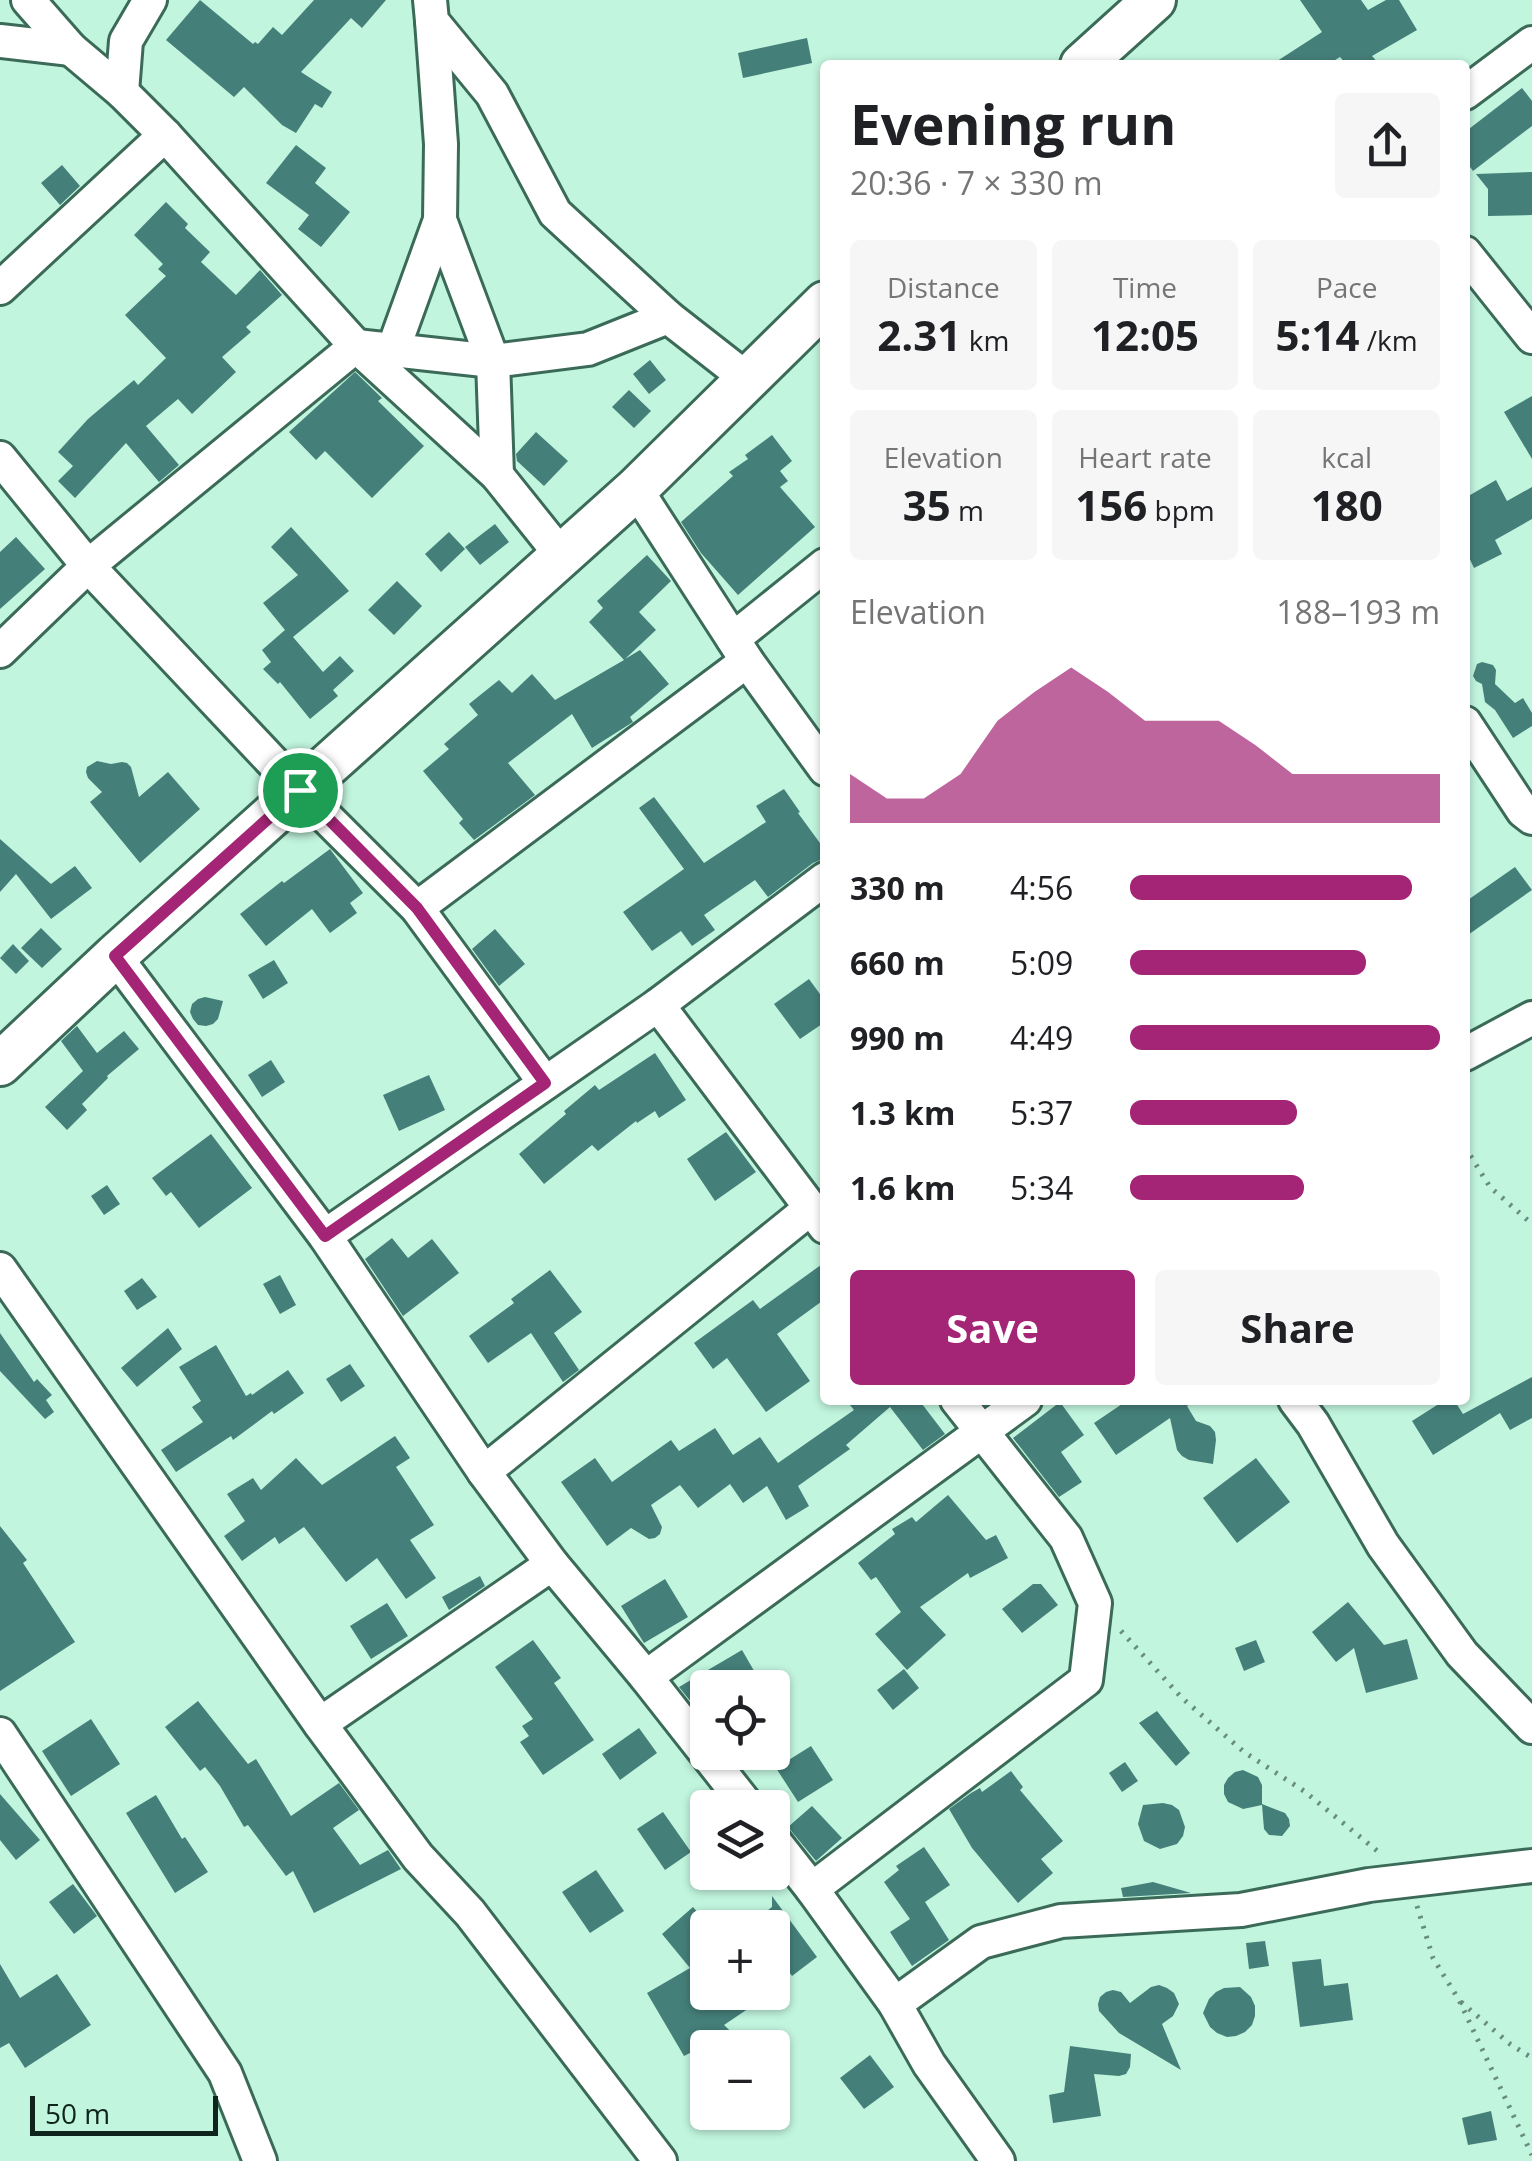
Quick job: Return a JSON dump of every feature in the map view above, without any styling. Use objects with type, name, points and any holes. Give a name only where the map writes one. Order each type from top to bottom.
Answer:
[{"type":"main road","points":[[1088,60],[1154,0]]},
{"type":"main road","points":[[0,1064],[636,489],[820,308]]},
{"type":"street","points":[[28,0],[72,49],[165,135],[356,346],[498,475],[562,555]]},
{"type":"street","points":[[122,92],[126,41],[150,0]]},
{"type":"street","points":[[393,350],[440,220],[441,144],[431,10]]},
{"type":"street","points":[[431,10],[492,94],[555,213],[668,318],[746,378]]},
{"type":"street","points":[[0,41],[72,49]]},
{"type":"street","points":[[1470,89],[1532,43]]},
{"type":"street","points":[[0,288],[165,135]]},
{"type":"street","points":[[440,220],[492,360],[498,475]]},
{"type":"street","points":[[1470,259],[1532,337]]},
{"type":"street","points":[[0,651],[88,566],[356,346],[492,360],[588,349],[668,318]]},
{"type":"street","points":[[0,458],[88,566],[417,908],[545,1083]]},
{"type":"street","points":[[636,489],[740,650],[820,761]]},
{"type":"street","points":[[417,908],[740,650],[820,570]]},
{"type":"street","points":[[1470,733],[1532,818]]},
{"type":"street","points":[[325,1236],[658,1005],[820,883]]},
{"type":"street","points":[[115,956],[325,1236],[484,1472],[552,1564],[734,1790]]},
{"type":"street","points":[[484,1472],[818,1218],[658,1005]]},
{"type":"street","points":[[1470,1051],[1532,1018]]},
{"type":"street","points":[[0,1269],[418,1857],[470,1913],[660,2161]]},
{"type":"street","points":[[812,1889],[1086,1680],[1095,1603],[1066,1538],[960,1405]]},
{"type":"street","points":[[646,1676],[1018,1405]]},
{"type":"street","points":[[1300,1405],[1405,1576],[1462,1654],[1532,1727]]},
{"type":"street","points":[[320,1724],[552,1564]]},
{"type":"street","points":[[0,1734],[224,2074],[260,2161]]},
{"type":"street","points":[[790,1861],[894,2004],[929,2064],[998,2161]]},
{"type":"street","points":[[894,2004],[981,1942],[1061,1921],[1241,1910],[1370,1884],[1532,1866]]},
{"type":"path","points":[[1470,1155],[1490,1187],[1532,1224]]},
{"type":"path","points":[[1459,2000],[1532,2058]]},
{"type":"building","points":[[200,0],[253,44],[258,44],[273,27],[282,35],[314,0],[386,0],[362,28],[351,18],[301,72],[332,92],[322,108],[315,104],[296,133],[282,125],[244,87],[234,97],[166,40]]},
{"type":"building","points":[[1300,0],[1361,0],[1368,10],[1386,0],[1399,0],[1417,30],[1372,56],[1376,60],[1279,60],[1322,32]]},
{"type":"building","points":[[807,38],[812,63],[743,78],[738,53]]},
{"type":"building","points":[[1522,88],[1532,101],[1532,126],[1473,171],[1470,128]]},
{"type":"building","points":[[296,145],[326,168],[315,183],[350,212],[321,247],[298,229],[309,215],[266,183]]},
{"type":"building","points":[[62,165],[80,186],[60,205],[41,183]]},
{"type":"building","points":[[1532,172],[1532,215],[1488,216],[1488,189],[1476,174]]},
{"type":"building","points":[[166,202],[210,252],[201,262],[236,295],[260,270],[282,295],[246,327],[251,332],[222,357],[236,372],[192,414],[178,399],[146,426],[179,465],[159,482],[126,443],[75,498],[58,481],[73,466],[58,452],[88,419],[134,380],[138,385],[166,358],[125,315],[166,276],[158,269],[163,264],[134,235]]},
{"type":"building","points":[[650,360],[666,380],[649,394],[633,374]]},
{"type":"building","points":[[355,372],[424,446],[372,498],[325,451],[316,460],[289,432]]},
{"type":"building","points":[[629,390],[651,411],[634,428],[612,407]]},
{"type":"building","points":[[1532,396],[1532,459],[1504,412]]},
{"type":"building","points":[[536,432],[568,461],[544,486],[517,461],[516,454]]},
{"type":"building","points":[[772,435],[792,461],[780,471],[788,481],[780,487],[815,527],[738,595],[701,553],[681,522],[733,476],[729,472],[748,459],[745,455]]},
{"type":"building","points":[[1496,480],[1507,501],[1532,487],[1532,519],[1495,540],[1502,554],[1474,568],[1470,560],[1470,495]]},
{"type":"building","points":[[495,524],[509,542],[480,565],[465,547]]},
{"type":"building","points":[[291,527],[349,591],[293,637],[323,672],[340,656],[354,671],[333,690],[338,696],[310,719],[280,682],[263,669],[271,662],[262,650],[285,630],[263,603],[298,575],[271,547]]},
{"type":"building","points":[[449,532],[465,549],[441,572],[425,554]]},
{"type":"building","points":[[16,537],[45,569],[0,609],[0,552]]},
{"type":"building","points":[[647,555],[671,581],[639,612],[656,630],[625,659],[640,650],[669,684],[630,717],[633,722],[592,748],[572,714],[508,763],[535,795],[474,840],[459,823],[463,819],[423,771],[449,749],[444,744],[478,715],[469,704],[499,680],[512,693],[532,674],[555,700],[624,660],[589,622],[603,608],[597,601]]},
{"type":"building","points":[[397,581],[422,606],[394,635],[368,610]]},
{"type":"building","points":[[1482,662],[1496,670],[1495,684],[1515,703],[1523,698],[1532,713],[1532,726],[1513,738],[1485,702],[1482,684],[1473,676],[1477,664]]},
{"type":"building","points":[[97,761],[127,763],[139,797],[168,772],[200,809],[140,863],[90,802],[102,792],[86,772]]},
{"type":"building","points":[[784,789],[820,843],[820,860],[768,897],[755,880],[704,915],[715,930],[692,946],[681,931],[652,951],[623,912],[684,869],[639,808],[654,797],[704,863],[766,822],[756,806]]},
{"type":"building","points":[[0,839],[51,884],[75,866],[92,888],[51,919],[16,874],[0,892]]},
{"type":"building","points":[[330,849],[363,893],[350,903],[357,913],[330,933],[312,909],[266,946],[240,914]]},
{"type":"building","points":[[1515,867],[1532,890],[1470,933],[1470,898]]},
{"type":"building","points":[[41,928],[62,949],[42,968],[21,948]]},
{"type":"building","points":[[495,929],[525,964],[499,986],[472,949]]},
{"type":"building","points":[[13,944],[29,961],[16,974],[0,958]]},
{"type":"building","points":[[274,960],[288,983],[263,999],[248,975]]},
{"type":"building","points":[[809,979],[820,994],[820,1025],[800,1039],[774,1004]]},
{"type":"building","points":[[205,997],[223,1001],[218,1019],[206,1026],[198,1025],[190,1012],[192,1004]]},
{"type":"building","points":[[77,1026],[97,1053],[124,1031],[139,1049],[82,1104],[87,1110],[67,1130],[45,1107],[83,1071],[61,1041]]},
{"type":"building","points":[[655,1053],[686,1100],[659,1118],[655,1111],[636,1121],[598,1151],[592,1145],[544,1184],[519,1154],[595,1085],[599,1090]]},
{"type":"building","points":[[271,1060],[285,1082],[262,1097],[248,1075]]},
{"type":"building","points":[[429,1075],[445,1110],[399,1131],[383,1095]]},
{"type":"building","points":[[726,1132],[756,1172],[715,1201],[687,1159]]},
{"type":"building","points":[[211,1134],[252,1188],[199,1228],[171,1192],[166,1196],[152,1178]]},
{"type":"building","points":[[107,1185],[120,1204],[104,1215],[91,1196]]},
{"type":"building","points":[[392,1238],[408,1258],[432,1239],[459,1273],[403,1316],[365,1259]]},
{"type":"building","points":[[820,1266],[820,1303],[777,1334],[810,1381],[766,1412],[727,1358],[713,1369],[694,1343],[753,1300],[760,1309]]},
{"type":"building","points":[[550,1270],[582,1312],[554,1333],[579,1370],[563,1382],[531,1333],[488,1363],[469,1336]]},
{"type":"building","points":[[280,1275],[296,1305],[280,1314],[263,1284]]},
{"type":"building","points":[[142,1278],[157,1297],[137,1310],[124,1291]]},
{"type":"building","points":[[168,1328],[182,1349],[137,1387],[121,1368]]},
{"type":"building","points":[[0,1333],[34,1382],[37,1379],[52,1395],[46,1400],[54,1412],[45,1419],[0,1371]]},
{"type":"building","points":[[216,1345],[246,1396],[288,1370],[304,1393],[176,1472],[161,1450],[203,1422],[192,1407],[201,1401],[179,1367]]},
{"type":"building","points":[[350,1364],[365,1386],[341,1402],[326,1379]]},
{"type":"building","points":[[1532,1377],[1532,1418],[1510,1430],[1500,1413],[1433,1455],[1412,1421],[1437,1405],[1457,1405],[1463,1414]]},
{"type":"building","points":[[850,1405],[923,1405],[945,1434],[923,1450],[890,1407],[846,1445],[850,1449],[798,1486],[809,1506],[786,1520],[767,1486],[743,1503],[730,1484],[698,1508],[680,1485],[651,1505],[662,1527],[660,1534],[649,1539],[631,1528],[607,1546],[561,1482],[595,1458],[612,1482],[671,1440],[679,1451],[715,1428],[733,1455],[760,1437],[778,1463],[854,1410]]},
{"type":"building","points":[[1056,1405],[1062,1405],[1084,1435],[1061,1452],[1082,1482],[1059,1497],[1013,1438]]},
{"type":"building","points":[[1121,1405],[1189,1405],[1196,1421],[1215,1432],[1213,1464],[1182,1456],[1170,1418],[1116,1455],[1094,1423]]},
{"type":"building","points":[[395,1436],[410,1458],[396,1467],[434,1525],[410,1540],[436,1578],[406,1599],[377,1558],[346,1582],[304,1527],[279,1544],[275,1537],[242,1561],[224,1536],[245,1521],[227,1494],[253,1478],[261,1490],[296,1458],[322,1485]]},
{"type":"building","points":[[1256,1458],[1290,1502],[1237,1543],[1203,1498]]},
{"type":"building","points":[[948,1495],[986,1540],[996,1535],[1008,1558],[970,1578],[968,1573],[920,1607],[946,1635],[907,1670],[875,1634],[901,1612],[876,1577],[871,1580],[858,1563],[895,1534],[892,1529],[912,1517],[916,1522]]},
{"type":"building","points":[[0,1526],[27,1560],[23,1563],[75,1642],[0,1691]]},
{"type":"building","points":[[480,1576],[485,1586],[449,1610],[442,1597]]},
{"type":"building","points":[[665,1579],[688,1617],[644,1643],[621,1606]]},
{"type":"building","points":[[1033,1584],[1041,1584],[1058,1605],[1022,1633],[1002,1609]]},
{"type":"building","points":[[1348,1602],[1384,1645],[1407,1639],[1418,1679],[1366,1693],[1354,1648],[1336,1662],[1312,1632]]},
{"type":"building","points":[[387,1603],[408,1636],[371,1659],[350,1626]]},
{"type":"building","points":[[533,1640],[561,1678],[554,1683],[594,1740],[543,1775],[520,1742],[529,1736],[522,1726],[533,1719],[495,1667]]},
{"type":"building","points":[[1256,1640],[1265,1662],[1244,1671],[1235,1648]]},
{"type":"building","points":[[742,1650],[754,1670],[708,1670]]},
{"type":"building","points":[[904,1669],[919,1688],[893,1710],[877,1690]]},
{"type":"building","points":[[690,1681],[690,1701],[679,1687]]},
{"type":"building","points":[[198,1701],[248,1764],[256,1759],[291,1816],[339,1783],[359,1810],[333,1828],[360,1865],[388,1850],[401,1869],[314,1913],[293,1871],[286,1876],[248,1825],[244,1827],[205,1767],[200,1771],[165,1727]]},
{"type":"building","points":[[1157,1711],[1190,1753],[1176,1766],[1139,1723]]},
{"type":"building","points":[[91,1719],[120,1764],[71,1796],[42,1751]]},
{"type":"building","points":[[639,1728],[657,1753],[620,1780],[602,1754]]},
{"type":"building","points":[[811,1746],[833,1780],[798,1802],[777,1770],[790,1770],[790,1759]]},
{"type":"building","points":[[1125,1762],[1138,1781],[1122,1792],[1109,1773]]},
{"type":"building","points":[[1243,1770],[1258,1777],[1262,1804],[1285,1813],[1289,1819],[1290,1826],[1282,1836],[1269,1835],[1264,1829],[1262,1805],[1243,1809],[1228,1802],[1224,1785],[1235,1772]]},
{"type":"building","points":[[1011,1771],[1023,1787],[1020,1790],[1063,1841],[1041,1859],[1053,1873],[1018,1903],[972,1848],[949,1809]]},
{"type":"building","points":[[0,1794],[40,1840],[16,1860],[0,1840]]},
{"type":"building","points":[[156,1795],[182,1839],[185,1837],[208,1872],[175,1893],[126,1813]]},
{"type":"building","points":[[1163,1803],[1179,1810],[1185,1827],[1177,1844],[1160,1849],[1144,1841],[1138,1824],[1143,1805]]},
{"type":"building","points":[[812,1806],[842,1838],[816,1861],[790,1825]]},
{"type":"building","points":[[663,1812],[690,1853],[665,1870],[637,1829]]},
{"type":"building","points":[[924,1847],[950,1885],[925,1902],[949,1940],[912,1966],[890,1932],[910,1919],[884,1882],[899,1870],[896,1866]]},
{"type":"building","points":[[596,1870],[624,1911],[590,1933],[562,1892]]},
{"type":"building","points":[[1153,1882],[1191,1893],[1123,1897],[1121,1888]]},
{"type":"building","points":[[73,1884],[97,1916],[74,1934],[49,1902]]},
{"type":"building","points":[[772,1896],[782,1910],[768,1910]]},
{"type":"building","points":[[693,1907],[696,1910],[690,1910],[690,1968],[662,1934]]},
{"type":"building","points":[[790,1920],[817,1957],[792,1976],[790,1973]]},
{"type":"building","points":[[1265,1941],[1269,1966],[1249,1969],[1246,1943]]},
{"type":"building","points":[[1321,1959],[1324,1986],[1348,1983],[1353,2020],[1300,2027],[1292,1962]]},
{"type":"building","points":[[0,1964],[20,1998],[57,1974],[91,2025],[25,2068],[9,2043],[0,2048]]},
{"type":"building","points":[[690,1968],[690,2010],[746,2010],[724,2025],[729,2030],[690,2030],[690,2053],[684,2056],[647,1993]]},
{"type":"building","points":[[1159,1985],[1174,1993],[1179,2004],[1173,2016],[1162,2024],[1181,2070],[1119,2033],[1099,2011],[1100,1997],[1106,1992],[1121,1992],[1130,2003]]},
{"type":"building","points":[[1240,1987],[1251,1997],[1255,2016],[1245,2032],[1227,2037],[1210,2027],[1203,2013],[1216,1992]]},
{"type":"building","points":[[1070,2046],[1131,2054],[1130,2067],[1119,2076],[1094,2074],[1101,2116],[1053,2123],[1049,2095],[1064,2092]]},
{"type":"building","points":[[870,2055],[894,2087],[864,2109],[840,2078]]},
{"type":"building","points":[[1491,2111],[1497,2140],[1468,2145],[1462,2118]]},
{"type":"route","points":[[300,790],[417,908],[545,1083],[325,1236],[115,956],[300,790]]}]
